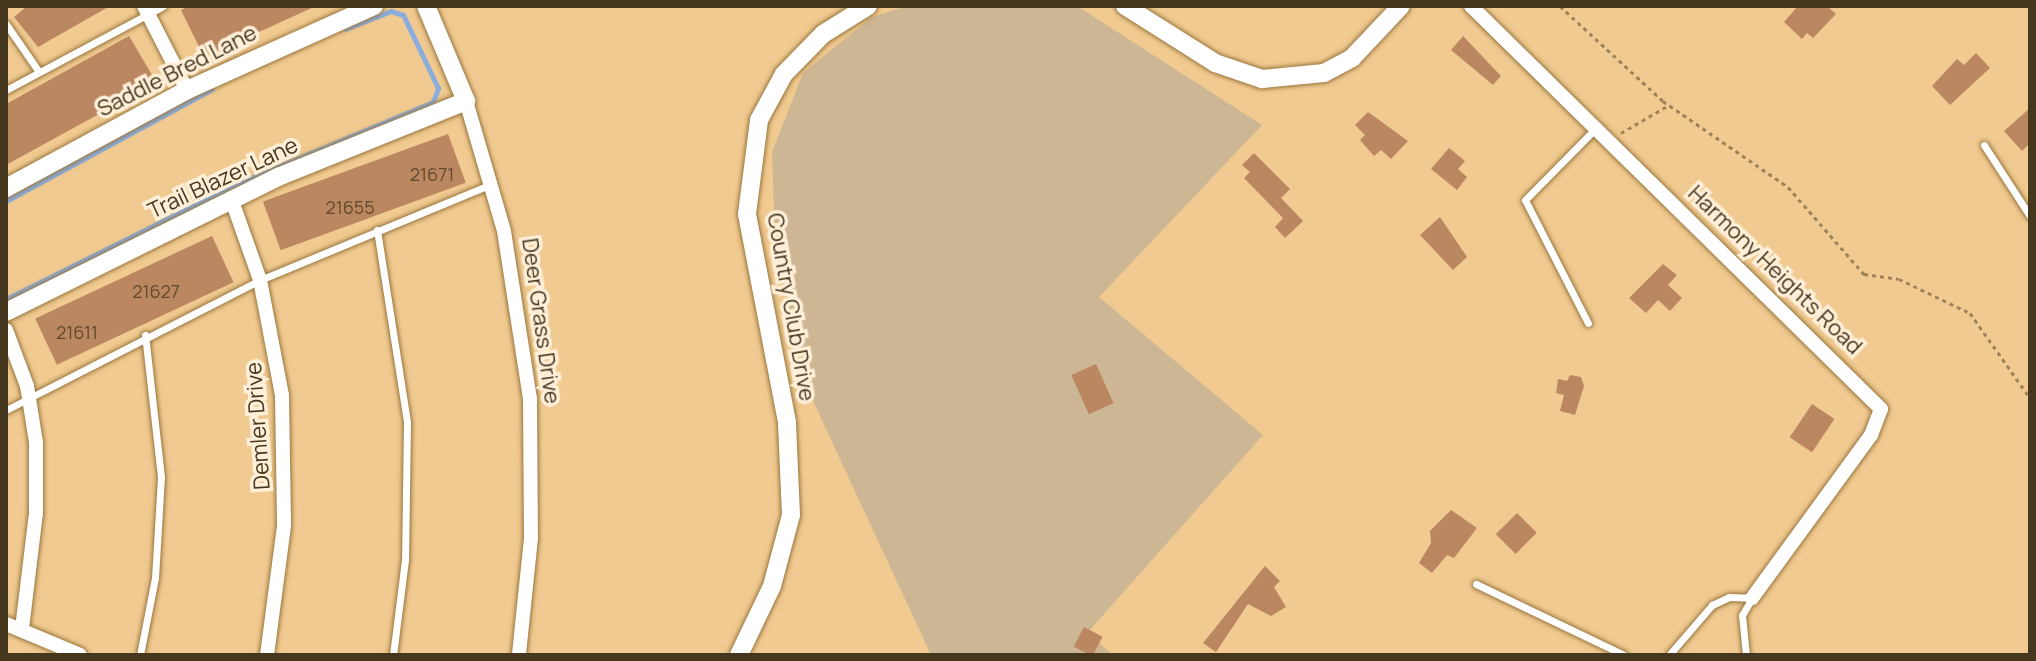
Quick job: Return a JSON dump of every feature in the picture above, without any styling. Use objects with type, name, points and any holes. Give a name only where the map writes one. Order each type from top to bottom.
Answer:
[{"type":"street","name":"Saddle Bred Lane","points":[[6,188],[187,90],[374,6]]},
{"type":"street","name":"Deer Grass Drive","points":[[426,6],[466,101],[493,183],[515,289],[531,423],[530,551],[519,655]]},
{"type":"street","name":"Country Club Drive","points":[[739,655],[772,586],[791,515],[787,422],[747,214],[759,120],[784,74],[823,34],[868,6]]},
{"type":"street","points":[[1125,6],[1215,63],[1262,79],[1324,73],[1352,58],[1401,6]]},
{"type":"street","name":"Harmony Heights Road","points":[[1471,6],[1881,409],[1871,435],[1752,598]]},
{"type":"street","points":[[146,10],[187,90]]},
{"type":"street","name":"Trail Blazer Lane","points":[[6,312],[231,198],[466,101]]},
{"type":"street","name":"Demler Drive","points":[[231,198],[260,280],[282,395],[287,477],[267,655]]},
{"type":"street","points":[[6,330],[30,397],[37,487],[22,629]]},
{"type":"street","points":[[6,624],[80,655]]},
{"type":"lane","points":[[6,90],[146,10],[163,6]]},
{"type":"lane","points":[[6,24],[39,72]]},
{"type":"lane","points":[[1588,323],[1525,200],[1595,129]]},
{"type":"lane","points":[[1984,145],[2030,216]]},
{"type":"lane","points":[[6,410],[145,335],[260,280],[493,183]]},
{"type":"lane","points":[[377,230],[407,422],[405,560],[393,655]]},
{"type":"lane","points":[[140,655],[155,578],[161,477],[145,335]]},
{"type":"lane","points":[[1476,584],[1624,655]]},
{"type":"lane","points":[[1669,655],[1712,605],[1729,597],[1752,598],[1742,615],[1746,655]]},
{"type":"path","points":[[1560,6],[1669,105],[1788,187],[1864,274],[1899,279],[1970,313],[2030,398]]},
{"type":"path","points":[[1612,145],[1626,126],[1669,105]]},
{"type":"shaded area","points":[[908,6],[1077,6],[1262,125],[1099,297],[1263,435],[1088,632],[1112,655],[931,655],[814,403],[776,261],[772,152],[803,73],[872,17]]},
{"type":"building","points":[[27,6],[110,6],[38,47],[14,17]]},
{"type":"building","points":[[190,6],[316,6],[204,57],[181,10]]},
{"type":"building","points":[[1798,6],[1827,6],[1836,14],[1813,38],[1807,33],[1802,39],[1784,22]]},
{"type":"building","points":[[129,36],[155,80],[150,86],[6,165],[6,104]]},
{"type":"building","points":[[1463,36],[1501,76],[1493,85],[1451,50]]},
{"type":"building","points":[[1976,53],[1990,68],[1950,105],[1932,86],[1957,59],[1964,65]]},
{"type":"building","points":[[2030,108],[2030,143],[2022,151],[2004,131]]},
{"type":"building","points":[[1368,112],[1408,141],[1391,159],[1381,150],[1374,156],[1360,140],[1365,135],[1355,125]]},
{"type":"building","points":[[448,134],[466,183],[281,250],[263,201]]},
{"type":"building","points":[[1449,148],[1465,161],[1458,169],[1467,177],[1457,190],[1431,169]]},
{"type":"building","points":[[1254,153],[1290,189],[1281,198],[1303,221],[1285,238],[1275,227],[1283,218],[1244,178],[1250,172],[1242,165]]},
{"type":"building","points":[[1440,217],[1467,257],[1453,270],[1420,235]]},
{"type":"building","points":[[212,236],[234,282],[57,365],[35,318]]},
{"type":"building","points":[[1663,264],[1677,275],[1668,285],[1682,298],[1670,311],[1658,300],[1646,313],[1629,298]]},
{"type":"building","points":[[1096,364],[1113,403],[1089,414],[1071,375]]},
{"type":"building","points":[[1570,375],[1581,377],[1584,386],[1575,415],[1560,411],[1564,395],[1556,393],[1558,379],[1567,381]]},
{"type":"building","points":[[1812,404],[1834,419],[1812,452],[1790,437]]},
{"type":"building","points":[[1451,510],[1477,528],[1454,558],[1447,555],[1432,573],[1419,563],[1431,543],[1430,531]]},
{"type":"building","points":[[1517,513],[1537,533],[1516,554],[1496,534]]},
{"type":"building","points":[[1265,566],[1280,581],[1274,587],[1286,607],[1271,616],[1248,604],[1216,652],[1203,643]]},
{"type":"building","points":[[1084,627],[1103,637],[1093,655],[1074,646]]},
{"type":"waterway","points":[[6,299],[241,182],[433,102],[438,88],[403,15],[391,11],[345,29]]},
{"type":"waterway","points":[[6,201],[212,89]]}]
